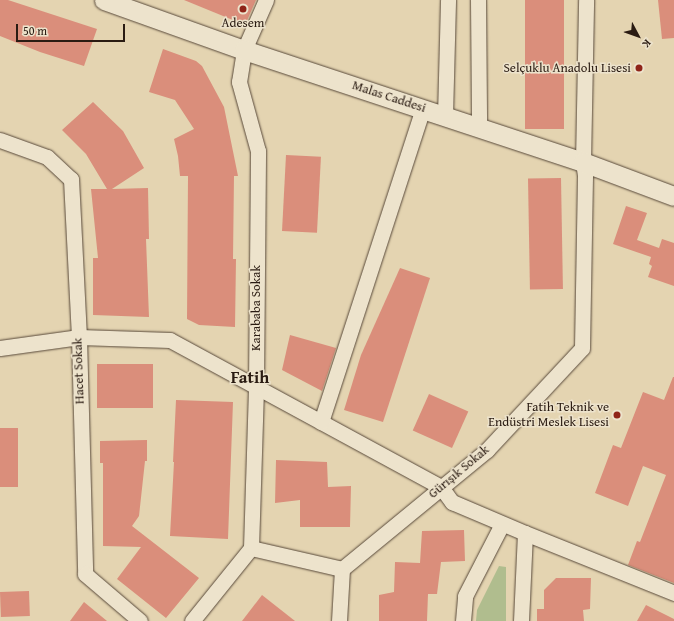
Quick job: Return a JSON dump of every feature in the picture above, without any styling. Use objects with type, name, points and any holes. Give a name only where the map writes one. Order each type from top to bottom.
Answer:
[{"type":"street","name":"Malas Caddesi","points":[[104,0],[244,50],[479,127],[584,169],[674,196]]},
{"type":"street","name":"Karababa Sokak","points":[[251,548],[256,386],[258,151],[239,82],[244,50],[266,0]]},
{"type":"street","points":[[445,116],[448,0]]},
{"type":"street","points":[[478,0],[479,127]]},
{"type":"street","name":"Gürışık Sokak","points":[[342,569],[487,450],[582,348],[586,0]]},
{"type":"street","points":[[321,422],[423,109]]},
{"type":"street","name":"Hacet Sokak","points":[[0,140],[47,157],[71,179],[78,337],[85,574],[140,621]]},
{"type":"street","points":[[0,348],[78,337],[170,340],[441,487],[452,502],[502,524],[674,593]]},
{"type":"street","points":[[463,621],[465,596],[502,524]]},
{"type":"street","points":[[521,621],[525,533]]},
{"type":"street","points":[[192,621],[251,548],[342,569],[339,621]]},
{"type":"green space","points":[[499,566],[506,567],[506,621],[476,621],[477,610]]},
{"type":"building","points":[[0,0],[8,0],[97,29],[84,66],[40,52],[0,36]]},
{"type":"building","points":[[184,0],[256,0],[245,25]]},
{"type":"building","points":[[525,0],[564,0],[564,129],[525,129]]},
{"type":"building","points":[[658,0],[674,0],[674,38],[662,39]]},
{"type":"building","points":[[163,49],[196,61],[202,66],[224,107],[238,176],[234,176],[233,259],[236,259],[235,327],[199,325],[187,319],[188,176],[180,176],[178,156],[174,139],[194,129],[175,100],[149,92]]},
{"type":"building","points":[[93,102],[123,131],[144,168],[112,189],[148,188],[149,239],[146,239],[149,317],[93,315],[93,258],[98,258],[91,189],[107,189],[86,154],[62,130]]},
{"type":"building","points":[[286,155],[321,157],[317,233],[282,231]]},
{"type":"building","points":[[561,178],[563,289],[530,290],[528,179]]},
{"type":"building","points":[[626,206],[647,213],[637,240],[659,248],[662,239],[674,243],[674,286],[648,277],[652,266],[649,264],[651,257],[613,244]]},
{"type":"building","points":[[400,268],[430,278],[383,422],[344,410],[361,355]]},
{"type":"building","points":[[290,335],[336,348],[322,391],[282,370]]},
{"type":"building","points":[[97,364],[153,364],[153,408],[97,408]]},
{"type":"building","points":[[673,377],[674,583],[628,565],[637,541],[640,542],[666,475],[643,466],[628,506],[595,493],[613,445],[621,448],[643,392],[664,400]]},
{"type":"building","points":[[429,394],[468,411],[452,448],[413,431]]},
{"type":"building","points":[[176,400],[233,402],[228,539],[170,536]]},
{"type":"building","points":[[0,428],[18,428],[18,487],[0,487]]},
{"type":"building","points":[[147,440],[147,461],[145,461],[139,516],[132,526],[199,578],[166,618],[117,579],[141,547],[103,546],[103,463],[100,463],[100,441]]},
{"type":"building","points":[[276,460],[327,462],[328,487],[351,486],[350,527],[300,527],[300,500],[275,503]]},
{"type":"building","points":[[464,530],[465,561],[441,562],[437,594],[428,594],[427,621],[379,621],[379,595],[394,592],[395,562],[420,563],[422,531]]},
{"type":"building","points":[[556,578],[591,578],[590,609],[583,610],[584,621],[537,621],[537,609],[544,609],[544,590]]},
{"type":"building","points":[[29,591],[30,616],[1,617],[0,592]]},
{"type":"building","points":[[262,595],[295,621],[242,621]]},
{"type":"building","points":[[84,602],[107,621],[70,621]]},
{"type":"building","points":[[646,605],[674,619],[674,621],[637,621]]},
{"type":"place","name":"Adesem","points":[[243,9]]},
{"type":"place","name":"Selçuklu Anadolu Lisesi","points":[[639,68]]},
{"type":"place","name":"Fatih Teknik ve Endüstri Meslek Lisesi","points":[[617,415]]},
{"type":"district","name":"Fatih","points":[[250,377]]}]
